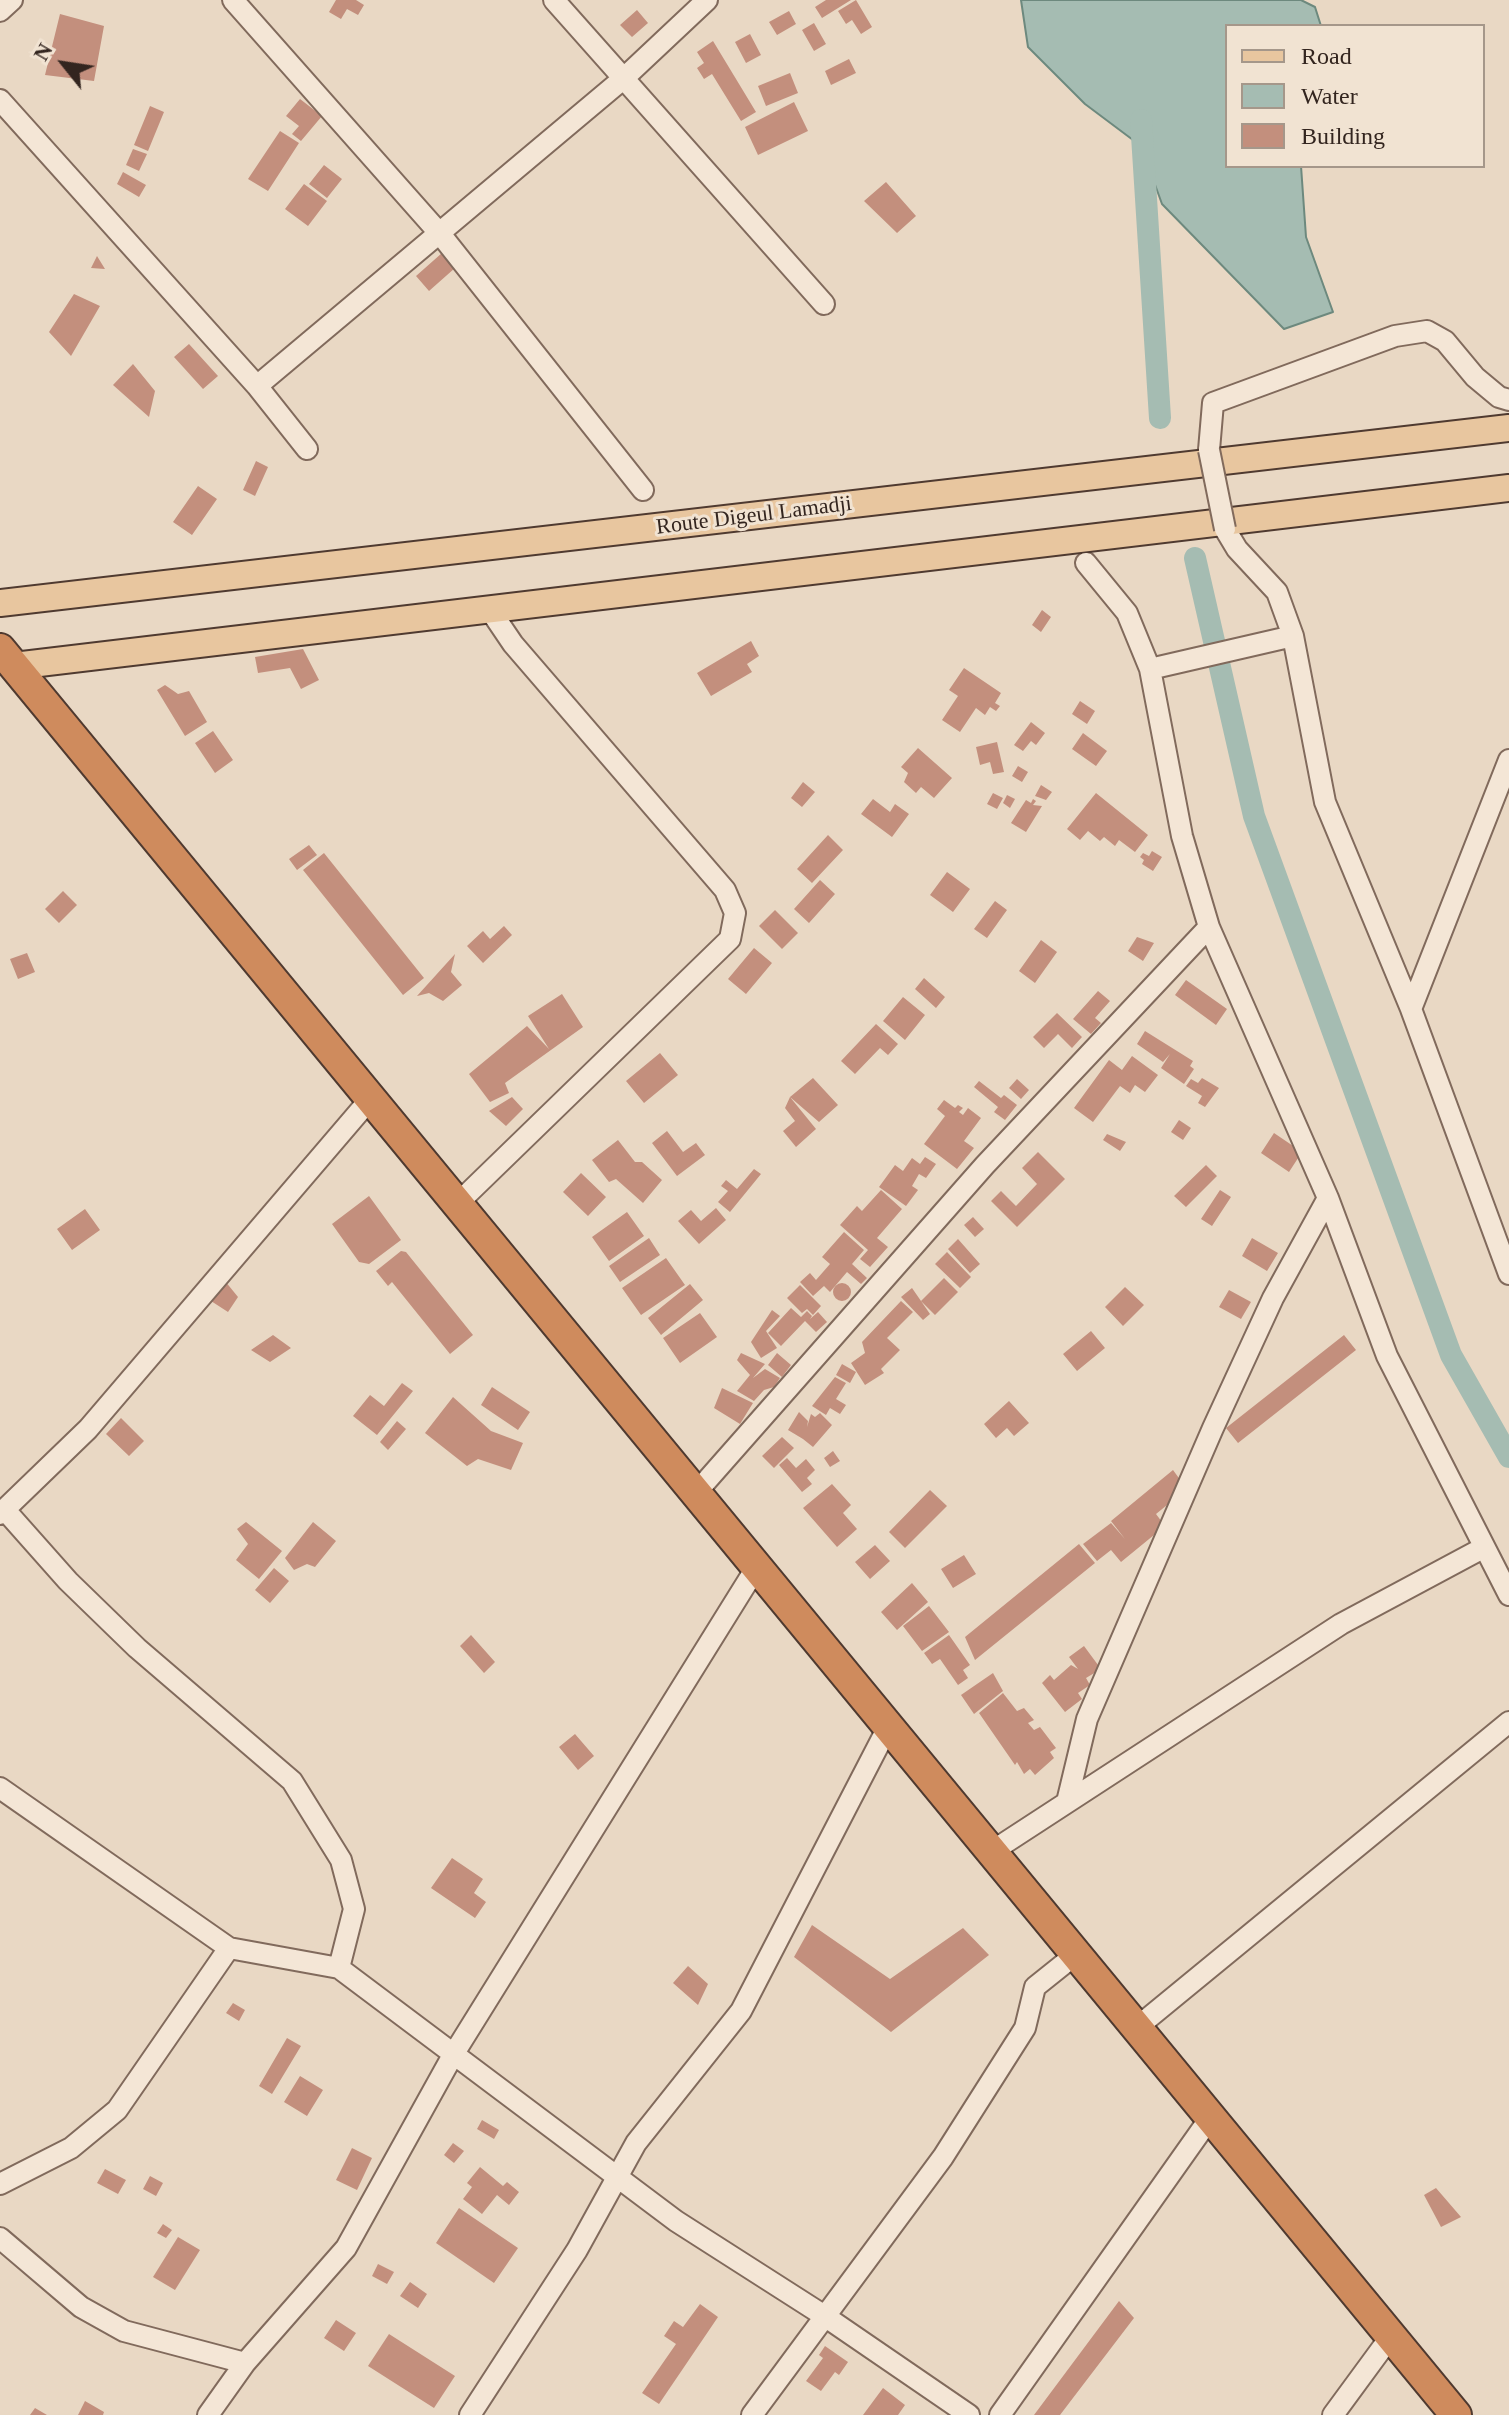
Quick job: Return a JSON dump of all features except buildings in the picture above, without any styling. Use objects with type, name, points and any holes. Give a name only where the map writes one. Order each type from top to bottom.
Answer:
[{"type":"highway","points":[[7,658],[694,1495],[889,1725],[1135,2029],[1456,2415]]},
{"type":"main road","name":"Route Digeul Lamadji","points":[[0,603],[1509,428]]},
{"type":"main road","points":[[7,658],[490,610],[1509,488]]},
{"type":"street","points":[[0,11],[12,0]]},
{"type":"street","points":[[233,0],[441,235],[643,490]]},
{"type":"street","points":[[554,0],[824,304]]},
{"type":"street","points":[[257,386],[441,235],[624,78],[707,0]]},
{"type":"street","points":[[0,100],[257,386],[307,449]]},
{"type":"street","points":[[1509,400],[1499,397],[1475,377],[1445,341],[1427,331],[1395,336],[1213,403],[1209,450],[1225,529],[1237,549],[1277,592],[1293,636],[1325,802],[1411,1009],[1509,1273]]},
{"type":"street","points":[[1086,563],[1127,613],[1150,669],[1182,836],[1209,927],[1328,1198],[1387,1356],[1509,1595]]},
{"type":"street","points":[[456,1205],[730,939],[735,913],[717,879],[513,644],[490,610]]},
{"type":"street","points":[[1150,669],[1293,636]]},
{"type":"street","points":[[1411,1009],[1509,760]]},
{"type":"street","points":[[694,1495],[985,1165],[1209,927]]},
{"type":"street","points":[[339,1968],[354,1909],[341,1860],[292,1781],[137,1648],[2,1512],[88,1429],[371,1098]]},
{"type":"street","points":[[1067,1802],[1076,1756],[1093,1704],[1273,1298],[1328,1198]]},
{"type":"street","points":[[991,1852],[1341,1624],[1483,1548]]},
{"type":"street","points":[[208,2415],[245,2363],[346,2248],[453,2055],[756,1568]]},
{"type":"street","points":[[1135,2029],[1509,1722]]},
{"type":"street","points":[[470,2415],[577,2250],[636,2143],[741,2011],[889,1725]]},
{"type":"street","points":[[3,1797],[229,1948],[339,1968],[710,2245],[823,2315],[969,2415]]},
{"type":"street","points":[[0,2184],[71,2148],[117,2110],[229,1948]]},
{"type":"street","points":[[752,2415],[823,2315],[943,2157],[1025,2028],[1035,1987],[1075,1955]]},
{"type":"street","points":[[1000,2415],[1210,2118]]},
{"type":"street","points":[[0,2238],[81,2307],[124,2331],[245,2363]]},
{"type":"street","points":[[1333,2415],[1391,2336]]},
{"type":"water","points":[[1021,0],[1301,0],[1315,7],[1320,24],[1225,24],[1225,168],[1301,168],[1306,237],[1333,312],[1284,329],[1162,204],[1141,146],[1085,104],[1028,47]]},
{"type":"waterway","points":[[1141,120],[1160,418]]},
{"type":"waterway","points":[[1195,558],[1254,816],[1451,1355],[1509,1457]]}]
